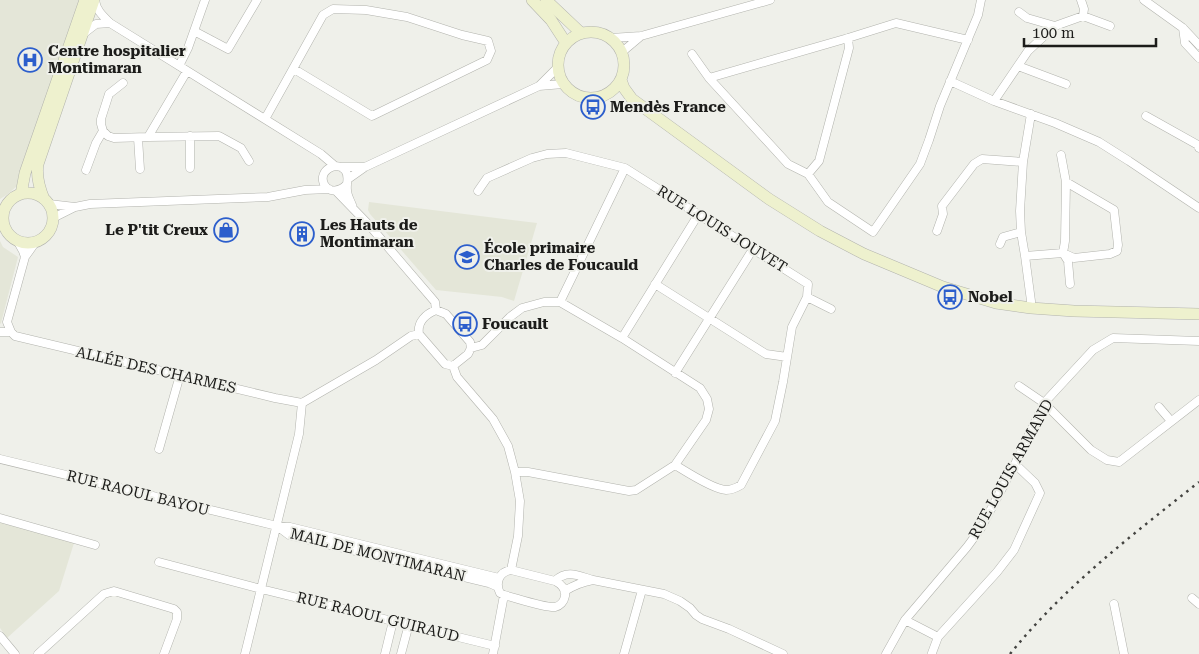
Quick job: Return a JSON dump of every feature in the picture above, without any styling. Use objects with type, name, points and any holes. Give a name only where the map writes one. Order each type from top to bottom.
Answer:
[{"type":"street","points":[[21,194],[25,173],[85,0]]},
{"type":"street","points":[[94,0],[100,13],[110,23],[321,154],[346,172],[348,195],[352,207]]},
{"type":"street","points":[[18,242],[35,242],[42,239],[52,226],[52,211],[39,188],[38,164],[94,0]]},
{"type":"street","points":[[179,66],[205,0]]},
{"type":"street","points":[[194,31],[228,49],[257,0]]},
{"type":"street","points":[[532,0],[552,20],[566,43]]},
{"type":"street","points":[[546,0],[581,33]]},
{"type":"street","points":[[611,38],[641,36],[770,0]]},
{"type":"street","points":[[692,54],[709,78],[788,164],[808,174],[828,202],[873,232],[920,164],[950,81],[978,15],[981,0]]},
{"type":"street","points":[[1081,0],[1084,9],[1083,16]]},
{"type":"street","points":[[1144,0],[1183,28],[1199,45]]},
{"type":"street","points":[[264,119],[324,15],[333,9],[366,10],[407,18],[462,36],[488,41],[491,51],[487,60],[372,116],[294,69]]},
{"type":"street","points":[[1019,12],[1027,18],[1056,26]]},
{"type":"street","points":[[994,101],[1028,52],[1056,26],[1083,16],[1110,26]]},
{"type":"street","points":[[83,34],[96,24],[110,23]]},
{"type":"street","points":[[709,78],[896,23],[968,40]]},
{"type":"street","points":[[1183,28],[1185,43],[1199,58]]},
{"type":"street","points":[[591,31],[602,33],[611,38],[622,52],[625,62],[621,80],[610,93],[602,97],[585,98],[576,95],[563,84],[559,76],[557,68],[561,50],[573,37],[581,33],[591,31]]},
{"type":"street","points":[[622,52],[641,36]]},
{"type":"street","points":[[808,174],[819,161],[849,48],[848,38]]},
{"type":"street","points":[[1018,66],[1066,84]]},
{"type":"street","points":[[53,218],[75,207],[90,204],[268,197],[305,190],[344,188],[347,181],[365,167],[539,86],[557,68]]},
{"type":"street","points":[[148,137],[187,71]]},
{"type":"street","points":[[621,80],[632,99],[768,199],[820,231],[872,258],[943,287],[996,302],[1031,308],[1199,314]]},
{"type":"street","points":[[950,81],[994,101],[1099,142],[1198,206]]},
{"type":"street","points":[[122,83],[109,94],[101,119],[103,131],[108,136],[114,138],[218,136],[241,148],[249,161]]},
{"type":"street","points":[[539,86],[563,84]]},
{"type":"street","points":[[610,93],[632,99]]},
{"type":"street","points":[[1031,114],[1023,162],[1020,211],[1031,308]]},
{"type":"street","points":[[1146,116],[1198,145],[1199,148]]},
{"type":"street","points":[[86,170],[96,142],[103,131]]},
{"type":"street","points":[[190,136],[190,168]]},
{"type":"street","points":[[138,138],[140,169]]},
{"type":"street","name":"RUE LOUIS JOUVET","points":[[478,191],[487,178],[532,158],[547,154],[566,153],[625,168],[808,284],[807,298]]},
{"type":"street","points":[[305,190],[323,179],[326,170],[321,154]]},
{"type":"street","points":[[1061,155],[1066,182],[1065,242],[1063,253],[1068,261],[1070,284]]},
{"type":"street","points":[[937,231],[943,214],[942,206],[974,164],[982,159],[1023,162]]},
{"type":"street","points":[[326,170],[338,166],[365,167]]},
{"type":"street","points":[[560,302],[625,168]]},
{"type":"street","points":[[323,179],[324,183],[352,207],[435,302],[436,310]]},
{"type":"street","points":[[1025,256],[1063,253],[1074,258],[1110,254],[1117,251],[1114,210],[1066,182]]},
{"type":"street","points":[[25,257],[18,242],[9,236],[1,222],[3,206],[12,198],[29,193],[37,195],[46,202],[75,207]]},
{"type":"street","points":[[622,338],[698,215]]},
{"type":"street","points":[[1000,244],[1003,237],[1021,232]]},
{"type":"street","points":[[12,332],[8,322],[25,257],[35,242]]},
{"type":"street","points":[[675,373],[754,249]]},
{"type":"street","points":[[655,284],[766,354],[787,357]]},
{"type":"street","points":[[675,465],[697,479],[723,491],[733,490],[741,485],[775,421],[792,327],[807,298],[831,309]]},
{"type":"street","points":[[471,348],[482,345],[510,317],[522,308],[544,302],[560,302],[622,338],[700,388],[707,398],[709,409],[706,420],[675,465],[636,490],[629,491],[528,472],[515,472]]},
{"type":"street","points":[[436,310],[446,314],[470,342],[471,348],[468,354],[453,366],[445,364],[419,334],[420,322],[436,310]]},
{"type":"street","name":"ALLÉE DES CHARMES","points":[[0,332],[12,332],[15,336],[302,403]]},
{"type":"street","points":[[245,654],[299,434],[302,403],[376,360],[411,336],[419,334]]},
{"type":"street","name":"RUE LOUIS ARMAND","points":[[886,654],[905,620],[981,528],[1015,464],[1044,403],[1094,350],[1113,338],[1199,342]]},
{"type":"street","points":[[453,366],[457,377],[493,419],[508,446],[520,501],[520,522],[511,570]]},
{"type":"street","points":[[160,449],[180,375]]},
{"type":"street","points":[[1019,386],[1044,403],[1092,450],[1107,460],[1119,462],[1199,400]]},
{"type":"street","points":[[1159,407],[1171,422]]},
{"type":"street","name":"RUE RAOUL BAYOU","points":[[0,459],[277,526]]},
{"type":"street","points":[[932,653],[938,637],[997,572],[1014,550],[1037,501],[1040,492],[1035,483],[1015,464]]},
{"type":"street","points":[[0,518],[95,546]]},
{"type":"street","name":"MAIL DE MONTIMARAN","points":[[277,526],[290,527],[500,578]]},
{"type":"street","name":"MAIL DE MONTIMARAN","points":[[277,526],[289,535],[498,587]]},
{"type":"street","name":"RUE RAOUL GUIRAUD","points":[[159,562],[495,646]]},
{"type":"street","points":[[511,570],[555,581],[565,591],[564,600],[556,607],[500,593],[498,587],[502,573],[511,570]]},
{"type":"street","points":[[555,581],[562,574],[568,574],[664,594],[685,603],[702,619],[730,629],[783,654]]},
{"type":"street","points":[[565,591],[581,582],[593,580]]},
{"type":"street","points":[[624,654],[642,590]]},
{"type":"street","points":[[38,654],[104,594],[114,591],[174,609],[177,612],[177,619],[164,654]]},
{"type":"street","points":[[493,654],[504,595]]},
{"type":"street","points":[[1192,598],[1199,604]]},
{"type":"street","points":[[1114,604],[1124,654]]},
{"type":"street","points":[[385,654],[394,620]]},
{"type":"street","points":[[905,620],[938,637]]},
{"type":"street","points":[[401,654],[409,624]]},
{"type":"street","points":[[0,636],[15,654]]},
{"type":"shaded area","name":"Centre hospitalier Montimaran","points":[[0,0],[80,0],[17,186],[0,199]]},
{"type":"shaded area","name":"École primaire Charles de Foucauld","points":[[369,202],[537,223],[514,301],[502,297],[436,290],[370,214],[368,210]]},
{"type":"shaded area","points":[[0,241],[3,247],[18,257],[0,324]]},
{"type":"shaded area","points":[[0,521],[74,543],[59,591],[7,638],[0,628]]},
{"type":"railway","points":[[1010,654],[1053,606],[1076,584],[1124,542],[1199,482]]},
{"type":"place","name":"Centre hospitalier Montimaran","points":[[30,60]]},
{"type":"place","name":"Mendès France","points":[[593,107]]},
{"type":"place","name":"Le P'tit Creux","points":[[226,230]]},
{"type":"place","name":"Les Hauts de Montimaran","points":[[302,234]]},
{"type":"place","name":"École primaire Charles de Foucauld","points":[[467,257]]},
{"type":"place","name":"Nobel","points":[[950,297]]},
{"type":"place","name":"Foucault","points":[[465,324]]}]
